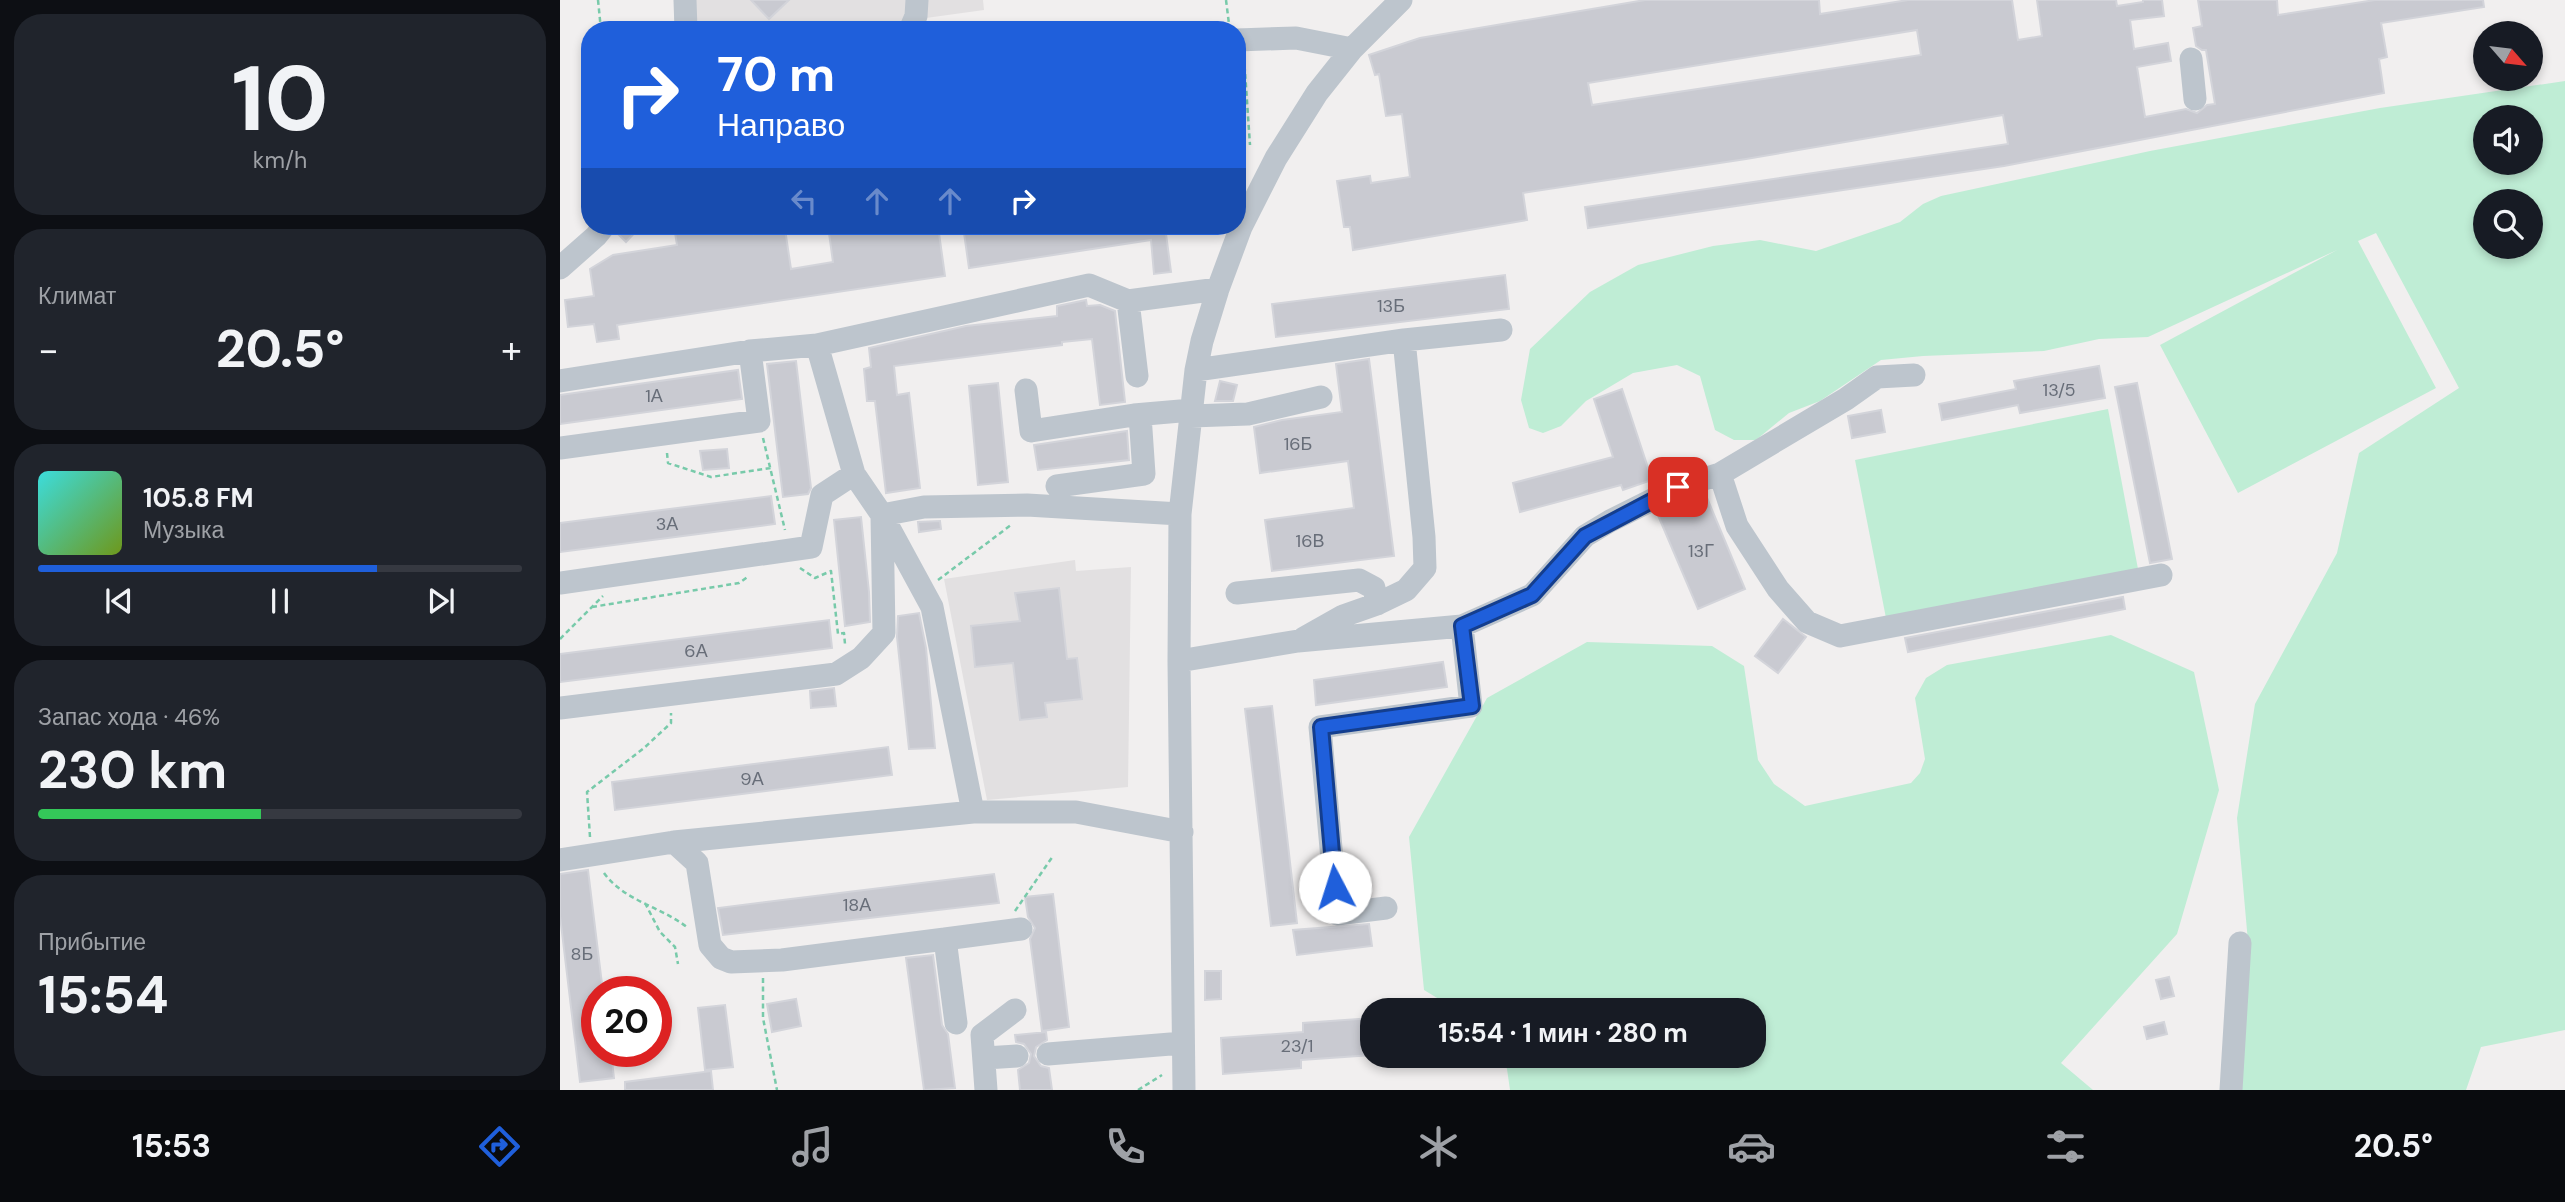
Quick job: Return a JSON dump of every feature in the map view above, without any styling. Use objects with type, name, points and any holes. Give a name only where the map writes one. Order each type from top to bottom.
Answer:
[{"type":"street","points":[[685,0],[686,21]]},
{"type":"street","points":[[914,21],[917,0]]},
{"type":"street","points":[[1246,217],[1276,158],[1317,93],[1352,49],[1401,0]]},
{"type":"street","points":[[1246,37],[1296,38],[1352,49]]},
{"type":"street","points":[[2191,59],[2196,99]]},
{"type":"street","points":[[560,268],[597,235]]},
{"type":"street","points":[[1184,1090],[1180,514],[1196,370],[1202,341],[1238,235]]},
{"type":"street","points":[[560,381],[750,351],[817,345],[1089,285],[1128,301],[1218,289]]},
{"type":"street","points":[[1128,301],[1137,376]]},
{"type":"street","points":[[1196,370],[1501,330]]},
{"type":"street","points":[[1298,642],[1343,616],[1406,590],[1425,568],[1404,341]]},
{"type":"street","points":[[817,345],[854,474],[882,515],[932,607],[973,812]]},
{"type":"street","points":[[560,448],[759,421],[750,351]]},
{"type":"street","points":[[1179,661],[1298,642],[1462,626],[1532,595],[1585,536],[1609,521],[1678,487],[1720,474],[1877,377],[1914,375]]},
{"type":"street","points":[[1026,390],[1031,431],[1140,415],[1248,414],[1321,397]]},
{"type":"street","points":[[1057,486],[1144,474],[1140,415]]},
{"type":"street","points":[[560,583],[811,547],[822,495],[854,474]]},
{"type":"street","points":[[1720,474],[1737,526],[1778,589],[1807,622],[1840,636],[2161,575]]},
{"type":"street","points":[[882,515],[925,507],[1036,506],[1180,514]]},
{"type":"street","points":[[560,708],[836,674],[861,658],[884,633],[882,515]]},
{"type":"street","points":[[1237,593],[1359,580],[1374,588],[1377,604]]},
{"type":"street","points":[[1386,908],[1337,914],[1321,727],[1472,706],[1462,626]]},
{"type":"street","points":[[560,860],[595,861],[674,842],[973,812],[1076,813],[1182,832]]},
{"type":"street","points":[[674,842],[697,863],[710,945],[721,958],[731,962],[764,961],[1011,930]]},
{"type":"street","points":[[945,939],[957,1023]]},
{"type":"street","points":[[2231,1090],[2240,943]]},
{"type":"street","points":[[986,1090],[982,1035],[1015,1010]]},
{"type":"street","points":[[1048,1054],[1183,1044]]},
{"type":"street","points":[[985,1058],[1017,1056]]},
{"type":"path","points":[[598,0],[600,21]]},
{"type":"path","points":[[1226,0],[1232,21]]},
{"type":"path","points":[[1246,112],[1250,145]]},
{"type":"path","points":[[759,421],[790,561],[815,578],[831,570],[838,634],[844,633],[847,667]]},
{"type":"path","points":[[665,434],[668,463],[686,470],[711,477],[771,468]]},
{"type":"path","points":[[924,591],[1036,506]]},
{"type":"path","points":[[560,639],[625,574]]},
{"type":"path","points":[[592,607],[739,583],[750,576]]},
{"type":"path","points":[[671,694],[671,723],[644,748],[587,792],[595,861],[612,885],[675,917],[710,945]]},
{"type":"path","points":[[1011,930],[1052,856]]},
{"type":"path","points":[[645,904],[660,932],[674,947],[678,964]]},
{"type":"path","points":[[764,961],[763,1018],[777,1090]]},
{"type":"path","points":[[1138,1090],[1162,1076]]},
{"type":"shaded area","points":[[694,0],[983,0],[984,10],[904,21],[695,21]]},
{"type":"shaded area","points":[[1075,560],[1076,571],[1131,567],[1128,787],[987,800],[944,579]]},
{"type":"green space","points":[[2565,81],[2565,1030],[2481,1047],[2466,1090],[2239,1090],[2249,953],[2237,818],[2255,704],[2337,553],[2359,453],[2459,388],[2376,233],[2358,241],[2436,388],[2238,493],[2160,345],[2337,250],[2148,337],[2099,339],[2044,351],[1881,360],[1820,401],[1789,413],[1756,440],[1734,440],[1715,430],[1700,376],[1677,365],[1633,373],[1586,401],[1561,426],[1543,433],[1529,428],[1521,400],[1530,349],[1590,292],[1638,265],[1713,246],[1760,240],[1816,251],[1900,222],[1923,204],[1941,196],[2150,151],[2380,108],[2496,91],[2543,91],[2543,84]]},
{"type":"green space","points":[[2108,409],[2138,569],[1886,618],[1855,460]]},
{"type":"green space","points":[[2111,635],[2194,672],[2219,790],[2177,934],[2061,1063],[2093,1090],[1510,1090],[1506,1068],[1766,1068],[1766,998],[1437,998],[1424,990],[1409,837],[1487,698],[1587,642],[1712,646],[1744,666],[1758,760],[1774,784],[1805,806],[1911,783],[1920,773],[1925,759],[1915,698],[1926,678],[1947,665]]},
{"type":"building","points":[[751,0],[789,0],[769,19]]},
{"type":"building","points":[[1645,0],[1819,0],[1820,14],[1908,0],[2012,0],[2018,40],[2042,36],[2037,0],[2116,0],[2117,6],[2143,0],[2162,0],[2164,16],[2130,20],[2134,49],[2168,43],[2171,61],[2137,67],[2145,117],[2186,109],[2197,113],[2207,105],[2215,104],[2206,50],[2196,46],[2193,28],[2202,26],[2198,0],[2277,0],[2278,15],[2375,0],[2483,0],[2484,7],[2381,23],[2387,57],[2379,59],[2384,93],[2004,166],[1588,228],[1585,207],[2008,144],[2003,115],[1746,159],[1523,193],[1527,220],[1353,250],[1350,227],[1344,227],[1337,181],[1370,176],[1371,183],[1410,177],[1402,114],[1386,116],[1379,74],[1375,75],[1369,55],[1420,38]],"holes":[[[1917,30],[1921,55],[1592,105],[1588,83]]]},
{"type":"building","points":[[619,235],[633,235],[626,242]]},
{"type":"building","points":[[675,235],[786,235],[791,269],[833,262],[829,235],[939,235],[945,276],[617,325],[619,339],[597,342],[594,324],[568,327],[565,300],[594,296],[590,269],[613,255],[677,245]]},
{"type":"building","points":[[964,235],[1166,235],[1171,272],[1154,274],[1151,240],[969,268]]},
{"type":"building","points":[[1505,275],[1509,309],[1276,337],[1272,304]]},
{"type":"building","points":[[1086,300],[1087,306],[1100,305],[1115,311],[1125,402],[1100,405],[1092,339],[894,366],[897,395],[909,393],[920,488],[886,493],[875,401],[867,401],[864,369],[871,367],[869,348],[966,326],[1057,316],[1057,306]]},
{"type":"building","points":[[1369,359],[1394,556],[1272,571],[1265,520],[1354,508],[1348,461],[1260,473],[1254,427],[1282,420],[1342,412],[1336,364]]},
{"type":"building","points":[[796,361],[811,488],[808,494],[783,497],[767,364]]},
{"type":"building","points":[[2099,366],[2105,398],[2020,413],[2018,405],[1942,420],[1939,404],[2016,389],[2014,381]]},
{"type":"building","points":[[738,370],[742,399],[560,424],[560,395]]},
{"type":"building","points":[[1220,381],[1237,385],[1233,401],[1215,401]]},
{"type":"building","points":[[998,383],[1008,482],[978,485],[969,386]]},
{"type":"building","points":[[2137,383],[2172,559],[2150,563],[2115,387]]},
{"type":"building","points":[[1622,389],[1652,480],[1623,490],[1621,485],[1520,512],[1513,483],[1613,457],[1594,399]]},
{"type":"building","points":[[1881,410],[1885,432],[1852,438],[1848,416]]},
{"type":"building","points":[[1127,431],[1129,460],[1038,470],[1034,445]]},
{"type":"building","points":[[727,449],[729,468],[703,470],[700,451]]},
{"type":"building","points":[[1705,493],[1745,589],[1698,609],[1657,513]]},
{"type":"building","points":[[771,496],[775,524],[560,552],[560,523]]},
{"type":"building","points":[[861,517],[870,622],[845,626],[834,520]]},
{"type":"building","points":[[940,521],[941,529],[919,532],[918,522]]},
{"type":"building","points":[[1059,588],[1067,659],[1077,658],[1082,699],[1045,703],[1047,717],[1020,720],[1013,663],[975,667],[971,626],[1020,621],[1015,593]]},
{"type":"building","points":[[2123,597],[2125,609],[1908,652],[1905,638]]},
{"type":"building","points":[[919,613],[926,648],[935,748],[909,749],[897,637],[898,616]]},
{"type":"building","points":[[1783,619],[1806,637],[1778,673],[1755,656]]},
{"type":"building","points":[[829,620],[832,648],[560,682],[560,654]]},
{"type":"building","points":[[1443,662],[1447,687],[1316,705],[1314,680]]},
{"type":"building","points":[[834,688],[836,706],[811,708],[810,691]]},
{"type":"building","points":[[1272,706],[1297,923],[1271,926],[1245,709]]},
{"type":"building","points":[[888,747],[892,775],[615,810],[612,782]]},
{"type":"building","points":[[588,870],[601,976],[581,976],[581,1067],[613,1067],[614,1078],[580,1082],[560,916],[560,874]]},
{"type":"building","points":[[994,874],[999,903],[723,935],[718,908]]},
{"type":"building","points":[[1053,894],[1069,1027],[1042,1031],[1030,939],[1035,928],[1028,917],[1025,897]]},
{"type":"building","points":[[1369,924],[1372,946],[1297,955],[1293,930]]},
{"type":"building","points":[[933,955],[942,1025],[948,1034],[955,1088],[924,1090],[906,958]]},
{"type":"building","points":[[1205,971],[1221,971],[1221,999],[1205,1000]]},
{"type":"building","points":[[2169,977],[2174,996],[2161,999],[2156,980]]},
{"type":"building","points":[[796,999],[801,1026],[772,1032],[767,1004]]},
{"type":"building","points":[[725,1005],[733,1067],[705,1070],[698,1008]]},
{"type":"building","points":[[1360,1019],[1360,1056],[1301,1060],[1301,1068],[1223,1074],[1221,1038],[1303,1032],[1303,1023]]},
{"type":"building","points":[[2164,1022],[2167,1034],[2147,1039],[2144,1027]]},
{"type":"building","points":[[1046,1032],[1047,1040],[1036,1047],[1034,1056],[1041,1066],[1049,1068],[1052,1090],[1020,1090],[1018,1070],[1029,1063],[1031,1054],[1024,1044],[1016,1042],[1015,1035]]},
{"type":"building","points":[[711,1071],[713,1090],[625,1090],[625,1082]]},
{"type":"route","points":[[1335,887],[1321,727],[1472,706],[1462,626],[1532,595],[1585,536],[1678,487]]}]
